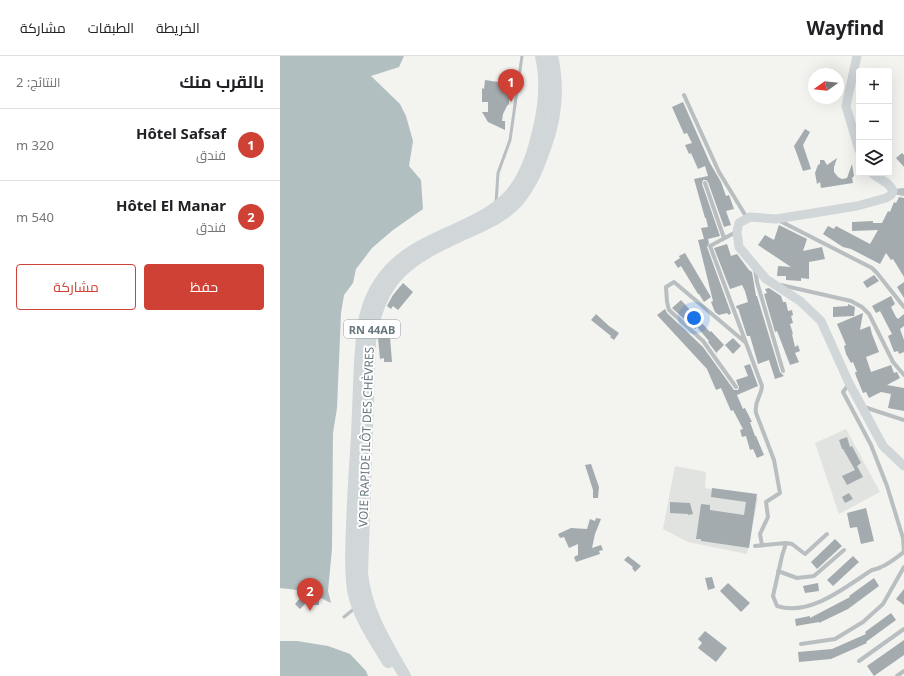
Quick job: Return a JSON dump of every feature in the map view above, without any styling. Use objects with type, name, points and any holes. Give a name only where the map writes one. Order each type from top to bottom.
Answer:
[{"type":"highway","name":"VOIE RAPIDE ILÔT DES CHÈVRES","points":[[396,676],[370,633],[358,605],[352,573],[352,516],[362,334],[365,316],[371,299],[380,282],[395,264],[414,249],[479,218],[496,208],[508,197],[519,181],[534,147],[541,122],[544,80],[541,56]]},
{"type":"highway","name":"VOIE RAPIDE ILÔT DES CHÈVRES","points":[[405,676],[379,631],[371,613],[364,592],[362,572],[370,342],[372,327],[377,309],[387,287],[402,271],[420,256],[487,224],[500,216],[517,203],[527,189],[536,172],[547,143],[553,117],[557,91],[556,70],[552,56]]},
{"type":"street","points":[[856,140],[846,106],[857,56]]},
{"type":"street","points":[[684,95],[719,172],[747,219]]},
{"type":"street","points":[[877,176],[888,183],[893,192]]},
{"type":"street","points":[[705,183],[724,238]]},
{"type":"street","points":[[904,190],[893,192],[886,198],[857,206],[776,218],[750,217],[739,223],[737,232],[739,247],[766,279],[800,301],[821,321],[849,383],[883,446],[904,466]]},
{"type":"street","points":[[893,192],[904,194]]},
{"type":"street","points":[[776,218],[872,268],[878,273],[904,307]]},
{"type":"street","points":[[737,232],[710,246],[762,386],[762,392],[755,405],[756,413],[774,460],[780,493],[776,497],[766,502],[768,517],[760,534],[762,545]]},
{"type":"street","points":[[754,265],[757,282],[783,371]]},
{"type":"street","points":[[736,387],[703,341],[669,310],[666,287],[674,282],[746,342]]},
{"type":"street","points":[[772,283],[851,301],[862,307],[869,314],[876,325],[893,362],[904,375]]},
{"type":"street","points":[[786,543],[773,596],[777,606],[787,609],[817,604],[843,590],[874,569],[881,567],[904,552],[903,538],[887,486],[871,445],[843,392],[849,383]]},
{"type":"street","points":[[862,406],[904,420]]},
{"type":"street","points":[[755,546],[786,543],[792,544],[805,554],[827,534]]},
{"type":"street","points":[[778,571],[797,578],[814,576],[844,550]]},
{"type":"street","points":[[801,644],[835,639],[863,622],[883,604],[904,567]]},
{"type":"street","points":[[859,661],[904,629]]},
{"type":"street","points":[[897,676],[904,671]]},
{"type":"lane","points":[[496,208],[498,173],[510,140],[522,56]]},
{"type":"lane","points":[[344,617],[358,605]]},
{"type":"shaded area","points":[[280,56],[404,56],[399,67],[371,76],[400,104],[406,116],[413,141],[409,166],[421,180],[423,209],[393,230],[372,248],[356,269],[353,283],[344,295],[341,313],[337,408],[333,433],[332,549],[328,591],[331,603],[307,592],[280,588]]},
{"type":"shaded area","points":[[846,429],[880,492],[839,514],[815,443]]},
{"type":"shaded area","points":[[675,466],[706,472],[705,488],[758,498],[747,554],[688,542],[663,529]]},
{"type":"shaded area","points":[[280,641],[297,641],[328,646],[350,654],[366,671],[368,676],[280,676]]},
{"type":"building","points":[[500,76],[511,77],[509,104],[503,114],[502,121],[505,121],[505,130],[488,122],[482,112],[488,112],[488,102],[482,102],[482,88],[484,89],[485,80],[498,82]]},
{"type":"building","points":[[683,102],[710,163],[721,182],[726,196],[729,195],[734,209],[726,211],[731,225],[724,227],[708,182],[703,180],[702,184],[720,236],[708,239],[709,243],[707,247],[731,313],[729,315],[727,313],[719,315],[715,312],[711,302],[713,301],[698,240],[704,239],[701,228],[708,227],[694,179],[708,176],[705,166],[698,169],[691,153],[689,154],[685,145],[692,143],[687,133],[684,134],[672,107]]},
{"type":"building","points":[[805,129],[810,132],[803,145],[811,169],[803,171],[794,146]]},
{"type":"building","points":[[902,153],[904,155],[904,167],[896,158]]},
{"type":"building","points":[[837,158],[834,172],[842,179],[847,178],[852,164],[854,176],[852,178],[853,183],[821,188],[820,182],[817,184],[815,173],[818,165],[820,164],[820,160],[824,160],[827,165]]},
{"type":"building","points":[[899,197],[904,198],[904,277],[893,259],[891,260],[886,253],[880,264],[851,249],[843,247],[823,234],[828,226],[834,229],[836,226],[870,244],[878,230],[852,231],[852,222],[873,221],[873,223],[882,223],[888,211],[890,212],[894,202],[896,203]]},
{"type":"building","points":[[779,225],[807,239],[803,251],[822,247],[825,259],[809,262],[809,279],[801,278],[801,281],[786,280],[786,276],[777,276],[778,266],[791,267],[758,245],[765,235],[774,240]]},
{"type":"building","points":[[727,244],[731,256],[737,254],[752,272],[756,296],[780,372],[784,376],[775,379],[769,360],[758,364],[750,336],[747,336],[736,306],[748,302],[745,291],[742,285],[730,289],[714,248]]},
{"type":"building","points":[[685,253],[711,297],[704,302],[681,266],[678,268],[674,262],[680,258],[679,256]]},
{"type":"building","points":[[874,275],[879,281],[867,288],[863,282]]},
{"type":"building","points":[[904,282],[904,298],[897,287]]},
{"type":"building","points":[[403,283],[413,292],[398,310],[393,306],[391,309],[387,306],[393,295]]},
{"type":"building","points":[[769,288],[781,296],[783,302],[786,302],[788,311],[792,310],[793,315],[791,316],[793,323],[790,324],[795,347],[798,345],[800,351],[795,353],[799,362],[790,365],[777,331],[775,332],[764,294],[767,293],[765,289]]},
{"type":"building","points":[[891,296],[895,304],[891,307],[896,317],[898,319],[904,314],[904,326],[900,329],[904,340],[904,352],[899,354],[898,351],[894,352],[888,336],[892,334],[880,311],[876,313],[872,306]]},
{"type":"building","points":[[681,300],[724,345],[716,353],[708,342],[709,341],[697,327],[695,329],[672,308]]},
{"type":"building","points":[[848,304],[855,307],[854,316],[833,317],[833,307],[848,306]]},
{"type":"building","points":[[665,309],[667,313],[703,347],[734,390],[738,390],[739,387],[736,380],[748,376],[744,366],[750,364],[758,386],[737,395],[743,409],[745,408],[752,422],[750,422],[764,455],[757,458],[753,449],[750,450],[746,436],[742,437],[740,430],[743,429],[733,410],[731,411],[721,388],[716,390],[707,369],[657,315]]},
{"type":"building","points":[[863,313],[860,330],[870,326],[879,352],[866,357],[871,372],[891,365],[894,373],[897,372],[900,378],[887,385],[904,388],[904,411],[888,408],[891,394],[881,392],[869,398],[866,392],[863,393],[856,376],[855,372],[857,372],[853,362],[851,363],[846,354],[844,346],[846,345],[837,324]]},
{"type":"building","points":[[596,314],[619,333],[614,340],[591,320]]},
{"type":"building","points":[[381,325],[389,325],[392,362],[384,362],[384,358],[380,359],[378,338]]},
{"type":"building","points":[[733,338],[741,346],[733,354],[725,345]]},
{"type":"building","points":[[847,437],[850,447],[852,446],[861,463],[857,466],[863,477],[847,485],[842,476],[855,470],[842,449],[839,440]]},
{"type":"building","points":[[591,464],[599,487],[598,498],[593,498],[593,490],[585,465]]},
{"type":"building","points":[[712,488],[757,494],[749,548],[696,539],[701,504],[710,505],[710,510],[744,515],[746,502],[711,497]]},
{"type":"building","points":[[849,493],[853,499],[845,503],[842,497]]},
{"type":"building","points":[[670,502],[690,503],[693,514],[688,515],[670,513]]},
{"type":"building","points":[[866,508],[874,541],[861,544],[857,527],[850,528],[847,513]]},
{"type":"building","points":[[596,518],[601,519],[595,534],[592,548],[601,545],[603,550],[599,551],[600,554],[576,562],[574,557],[578,555],[578,544],[569,548],[564,537],[560,538],[558,534],[571,528],[587,529],[590,519],[595,521]]},
{"type":"building","points":[[835,539],[842,546],[817,569],[811,562]]},
{"type":"building","points":[[628,556],[641,566],[635,572],[632,568],[633,567],[624,560]]},
{"type":"building","points":[[853,556],[859,562],[833,586],[827,580]]},
{"type":"building","points":[[712,577],[715,588],[708,590],[705,578]]},
{"type":"building","points":[[874,578],[879,586],[848,609],[819,623],[796,626],[795,619],[810,616],[810,618],[850,597],[849,596]]},
{"type":"building","points":[[728,583],[750,603],[741,612],[720,591]]},
{"type":"building","points":[[818,583],[819,591],[805,593],[803,586]]},
{"type":"building","points":[[904,589],[904,605],[896,599]]},
{"type":"building","points":[[301,597],[307,602],[300,609],[295,604]]},
{"type":"building","points":[[319,598],[319,605],[311,605],[311,599]]},
{"type":"building","points":[[891,613],[896,620],[866,642],[867,643],[831,659],[799,662],[798,652],[832,649],[866,634],[865,632]]},
{"type":"building","points":[[705,631],[727,648],[716,662],[698,648],[702,643],[698,639]]},
{"type":"building","points":[[904,640],[904,655],[874,676],[867,666]]},
{"type":"place","name":"Hôtel Safsaf","points":[[511,102]]},
{"type":"place","name":"Hôtel El Manar","points":[[310,611]]}]
